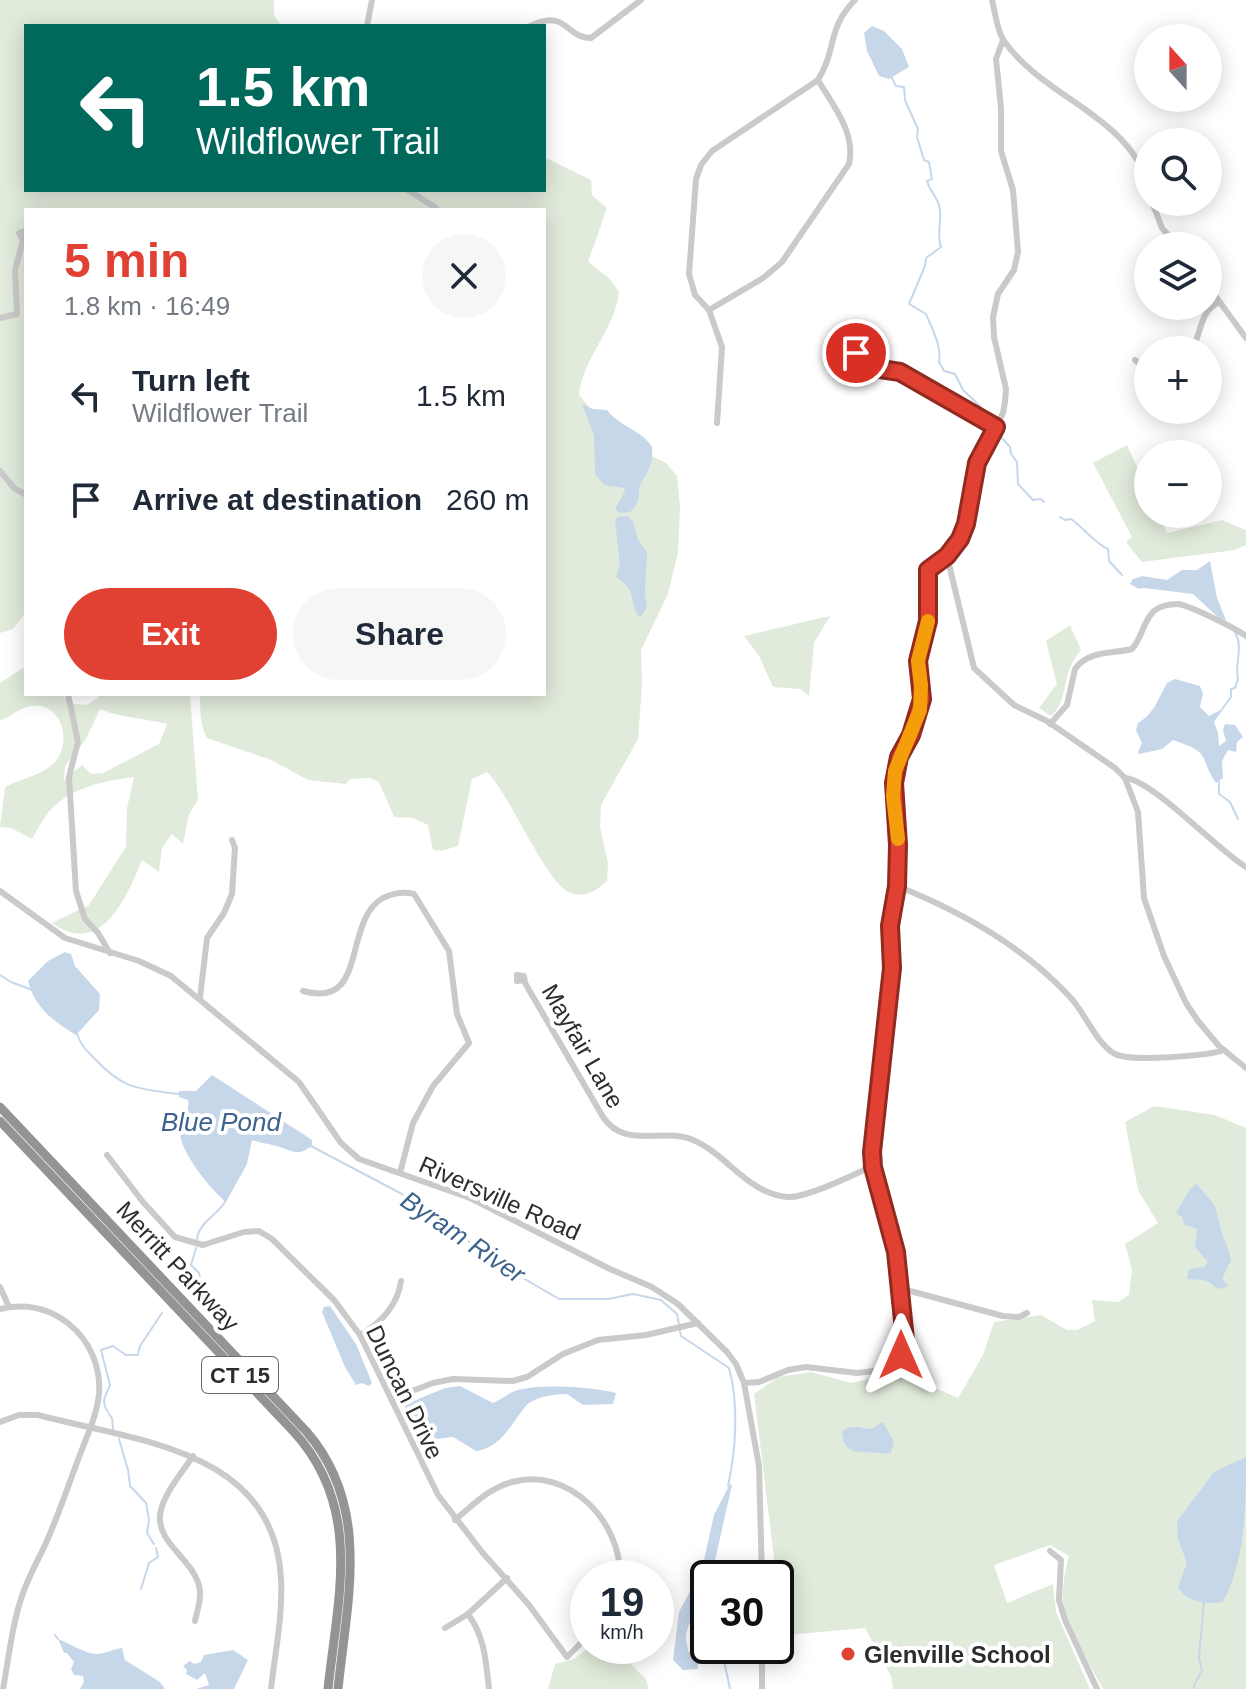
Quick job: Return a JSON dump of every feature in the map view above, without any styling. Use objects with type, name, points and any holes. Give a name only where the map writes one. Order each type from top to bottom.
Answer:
[{"type":"highway","name":"Merritt Parkway","points":[[0,1107],[306,1431],[325,1456],[344,1497],[351,1543],[338,1689]]},
{"type":"highway","name":"Merritt Parkway","points":[[0,1121],[299,1437],[317,1462],[333,1496],[341,1540],[328,1689]]},
{"type":"street","points":[[367,24],[372,0]]},
{"type":"street","points":[[538,24],[554,20],[582,37],[591,38],[641,0]]},
{"type":"street","points":[[717,423],[722,347],[719,332],[709,310],[695,295],[689,274],[696,179],[701,165],[712,151],[818,80],[828,63],[832,34],[840,15],[855,0]]},
{"type":"street","points":[[992,0],[1003,40],[1025,63],[1124,140],[1134,154]]},
{"type":"street","points":[[744,1387],[799,1367],[857,1373],[882,1369],[894,1364],[901,1355],[905,1340],[896,1252],[874,1165],[873,1145],[890,1006],[890,926],[897,886],[898,845],[893,796],[899,757],[911,735],[922,699],[918,661],[928,621],[927,576],[932,566],[947,556],[960,539],[966,524],[977,463],[1003,413],[1006,389],[994,337],[993,317],[998,294],[1014,270],[1018,252],[1013,190],[1001,151],[996,59],[1003,40]]},
{"type":"street","points":[[709,310],[763,278],[782,262],[849,164],[852,147],[850,135],[818,80]]},
{"type":"street","points":[[411,192],[436,208]]},
{"type":"street","points":[[0,318],[17,314],[15,270],[24,239]]},
{"type":"street","points":[[1222,306],[1246,338]]},
{"type":"street","points":[[858,352],[874,368],[900,372],[996,427]]},
{"type":"street","points":[[0,471],[14,488],[24,494]]},
{"type":"street","points":[[947,556],[974,668],[1014,705],[1050,724],[1125,778],[1138,812],[1142,882],[1155,932],[1186,1003],[1224,1050],[1246,1068]]},
{"type":"street","points":[[1050,724],[1067,705],[1078,664],[1100,653],[1132,649],[1151,615],[1160,608],[1172,604],[1185,606],[1246,636]]},
{"type":"street","points":[[68,696],[78,742],[69,777],[76,891],[85,919],[110,953]]},
{"type":"street","points":[[1125,778],[1133,778],[1155,793],[1246,867]]},
{"type":"street","points":[[200,998],[207,938],[230,903],[232,894],[235,848],[232,840]]},
{"type":"street","points":[[897,886],[968,919],[1015,949],[1068,994],[1106,1045],[1118,1055],[1140,1059],[1224,1050]]},
{"type":"street","name":"Riversville Road","points":[[0,891],[65,938],[155,967],[171,976],[299,1082],[350,1153],[370,1164],[470,1198],[667,1295],[736,1364],[744,1387],[759,1466],[762,1560]]},
{"type":"street","points":[[303,991],[330,993],[343,984],[362,923],[369,910],[391,894],[414,894],[449,951],[457,1014],[469,1043],[433,1086],[413,1123],[400,1173]]},
{"type":"street","name":"Mayfair Lane","points":[[524,980],[603,1117],[617,1132],[640,1137],[679,1136],[695,1141],[760,1190],[789,1197],[802,1195],[874,1165]]},
{"type":"street","name":"Duncan Drive","points":[[107,1155],[175,1237],[203,1245],[244,1232],[259,1231],[272,1239],[334,1300],[360,1335],[427,1476],[455,1520],[507,1578],[567,1657],[570,1654]]},
{"type":"street","points":[[360,1335],[372,1329],[389,1310],[395,1302],[401,1281]]},
{"type":"street","points":[[0,1287],[9,1307]]},
{"type":"street","points":[[899,1288],[1003,1316],[1019,1317],[1027,1313]]},
{"type":"street","points":[[0,1309],[32,1307],[53,1313],[82,1337],[94,1358],[99,1383],[99,1396],[90,1428],[24,1590],[3,1689]]},
{"type":"street","points":[[391,1399],[453,1379],[513,1381],[527,1377],[563,1354],[591,1342],[698,1323]]},
{"type":"street","points":[[0,1422],[28,1414],[90,1428],[193,1456],[218,1468],[239,1485],[271,1531],[281,1577],[271,1689]]},
{"type":"street","points":[[193,1456],[167,1496],[160,1517],[165,1535],[198,1582],[195,1621]]},
{"type":"street","points":[[455,1520],[485,1494],[515,1481],[543,1480],[562,1485],[591,1505],[611,1532],[618,1560]]},
{"type":"street","points":[[1050,1551],[1061,1560],[1059,1600],[1065,1620],[1097,1689]]},
{"type":"street","points":[[445,1628],[468,1614],[507,1578]]},
{"type":"street","points":[[468,1614],[484,1646],[489,1689]]},
{"type":"street","points":[[762,1664],[762,1689]]},
{"type":"green space","points":[[0,0],[274,0],[274,15],[280,24],[24,24],[24,192],[546,192],[546,158],[591,180],[592,195],[607,208],[588,262],[609,278],[619,292],[612,319],[586,368],[579,395],[597,416],[666,463],[677,476],[680,506],[678,552],[668,594],[641,650],[638,739],[601,805],[600,827],[608,863],[607,881],[587,894],[573,894],[563,888],[552,876],[487,772],[472,779],[458,846],[433,850],[428,825],[413,818],[394,817],[379,782],[370,778],[350,779],[346,784],[308,780],[271,760],[207,738],[200,711],[200,696],[546,696],[546,208],[24,208],[24,615],[13,629],[0,633]]},
{"type":"green space","points":[[1127,445],[1134,460],[1134,528],[1165,528],[1167,533],[1188,528],[1222,528],[1222,520],[1246,530],[1246,545],[1235,550],[1142,562],[1126,542],[1132,537],[1093,463]]},
{"type":"green space","points":[[830,616],[814,643],[809,696],[800,689],[773,687],[759,656],[744,636]]},
{"type":"green space","points":[[1070,625],[1081,650],[1070,668],[1061,702],[1051,716],[1039,708],[1057,684],[1046,641]]},
{"type":"green space","points":[[24,667],[24,696],[64,696],[74,704],[86,705],[98,696],[190,696],[198,800],[189,814],[183,844],[172,834],[162,848],[159,872],[142,860],[116,911],[95,930],[83,934],[69,932],[52,923],[89,905],[126,847],[127,808],[134,777],[97,784],[73,793],[53,807],[32,839],[11,828],[0,827],[5,787],[38,774],[55,762],[60,755],[63,738],[60,721],[55,714],[40,706],[24,708],[0,721],[0,683]],"holes":[[[100,709],[167,724],[159,744],[103,773],[91,774],[82,765],[64,780],[65,766],[86,739]]]},
{"type":"green space","points":[[1154,1106],[1215,1115],[1246,1128],[1246,1689],[1103,1689],[1065,1610],[1063,1590],[1069,1556],[1050,1545],[994,1565],[1007,1603],[1053,1584],[1056,1612],[1090,1689],[893,1689],[891,1676],[865,1628],[794,1634],[794,1560],[774,1560],[754,1394],[778,1377],[811,1372],[851,1383],[898,1372],[958,1398],[983,1355],[994,1322],[1041,1315],[1067,1330],[1077,1330],[1095,1321],[1092,1300],[1118,1302],[1129,1295],[1132,1270],[1125,1244],[1158,1223],[1138,1190],[1125,1122]]},
{"type":"green space","points":[[570,1660],[570,1664],[631,1664],[646,1679],[649,1689],[548,1689],[555,1664]]},
{"type":"water","points":[[872,26],[884,31],[902,49],[909,67],[889,79],[879,76],[867,51],[864,33]]},
{"type":"water","points":[[582,404],[607,410],[652,447],[650,466],[639,487],[637,502],[630,512],[620,513],[615,509],[624,488],[604,485],[595,474],[594,435]]},
{"type":"water","points":[[627,516],[633,521],[638,540],[647,552],[647,607],[640,618],[631,592],[616,577],[620,566],[615,521],[617,517]]},
{"type":"water","points":[[1210,561],[1217,598],[1226,620],[1220,619],[1193,594],[1139,589],[1130,584],[1133,579],[1142,576],[1167,580],[1182,570],[1197,570]]},
{"type":"water","points":[[1175,679],[1200,686],[1203,694],[1200,707],[1209,716],[1224,708],[1214,722],[1219,746],[1226,741],[1225,724],[1235,725],[1243,737],[1237,742],[1236,752],[1228,750],[1222,761],[1223,778],[1216,783],[1200,752],[1186,745],[1173,740],[1162,749],[1138,752],[1142,743],[1136,730],[1138,723],[1152,711],[1167,683]]},
{"type":"water","points":[[65,952],[71,954],[75,966],[100,994],[99,1010],[76,1035],[46,1013],[35,999],[28,981],[48,961]]},
{"type":"water","name":"Blue Pond","points":[[212,1075],[312,1140],[312,1146],[296,1152],[252,1140],[247,1164],[226,1202],[196,1168],[180,1137],[188,1100],[179,1097],[179,1091],[196,1091]]},
{"type":"water","points":[[1197,1184],[1215,1206],[1231,1260],[1222,1279],[1228,1285],[1221,1288],[1205,1280],[1187,1279],[1189,1269],[1204,1267],[1208,1262],[1195,1247],[1197,1229],[1184,1224],[1182,1217],[1176,1213],[1190,1189]]},
{"type":"water","points":[[330,1306],[356,1344],[372,1383],[369,1386],[362,1383],[356,1385],[345,1367],[322,1312],[324,1307]]},
{"type":"water","points":[[460,1386],[493,1403],[515,1391],[537,1387],[616,1393],[613,1404],[583,1405],[567,1394],[538,1398],[525,1407],[499,1440],[476,1451],[453,1437],[428,1440],[418,1432],[404,1405],[445,1388]]},
{"type":"water","points":[[883,1422],[894,1442],[891,1453],[854,1451],[843,1440],[842,1432],[846,1429],[871,1429]]},
{"type":"water","points":[[1246,1457],[1243,1531],[1231,1585],[1223,1602],[1204,1603],[1192,1599],[1178,1587],[1187,1563],[1178,1539],[1177,1521],[1214,1472]]},
{"type":"water","points":[[732,1485],[715,1560],[704,1560],[714,1515]]},
{"type":"water","points":[[690,1591],[690,1623],[686,1640],[690,1664],[698,1664],[698,1669],[683,1670],[674,1661],[679,1612]]},
{"type":"water","points":[[58,1639],[92,1654],[122,1648],[125,1660],[160,1682],[165,1689],[80,1689],[83,1676],[74,1675],[71,1669],[74,1662],[64,1653]]},
{"type":"water","points":[[233,1650],[248,1660],[234,1689],[196,1689],[209,1685],[205,1673],[197,1680],[186,1674],[183,1666],[190,1661],[194,1664],[201,1662],[204,1655]]},
{"type":"waterway","points":[[892,78],[896,86],[904,87],[905,100],[918,129],[917,137],[924,160],[929,162],[932,179],[927,181],[940,210],[941,247],[926,258],[909,304],[926,314],[938,344],[939,362],[944,371],[955,374],[963,390],[981,407],[979,414]]},
{"type":"waterway","points":[[977,420],[989,430]]},
{"type":"waterway","points":[[999,435],[1010,447],[1017,462],[1018,484],[1033,500],[1041,499],[1044,502]]},
{"type":"waterway","points":[[1060,517],[1071,519],[1108,549],[1109,561],[1122,575]]},
{"type":"waterway","points":[[1223,708],[1238,679],[1239,644],[1235,632]]},
{"type":"waterway","points":[[1219,782],[1219,794],[1230,802],[1238,819]]},
{"type":"waterway","name":"Byram River","points":[[0,975],[32,990]]},
{"type":"waterway","name":"Byram River","points":[[77,1034],[90,1054],[124,1083],[179,1094]]},
{"type":"waterway","name":"Byram River","points":[[311,1146],[421,1204],[460,1229],[475,1250],[559,1299],[608,1299],[633,1294],[661,1300],[677,1314],[679,1325]]},
{"type":"waterway","points":[[197,1239],[202,1227],[226,1200]]},
{"type":"waterway","points":[[191,1287],[200,1279],[199,1273],[191,1265],[196,1248]]},
{"type":"waterway","points":[[108,1412],[104,1401],[110,1385],[101,1350],[113,1346],[126,1355],[138,1355],[140,1346],[162,1313]]},
{"type":"waterway","name":"Byram River","points":[[680,1331],[681,1336],[729,1368],[735,1427],[728,1486]]},
{"type":"waterway","points":[[109,1414],[113,1429]]},
{"type":"waterway","points":[[119,1439],[130,1486],[146,1503],[149,1520],[147,1533],[154,1544]]},
{"type":"waterway","points":[[141,1589],[149,1563],[158,1557],[156,1548]]},
{"type":"waterway","points":[[1194,1689],[1202,1671],[1199,1658],[1204,1601]]},
{"type":"waterway","points":[[55,1635],[58,1639]]},
{"type":"waterway","name":"Byram River","points":[[725,1664],[730,1689]]},
{"type":"slow traffic","points":[[898,839],[893,796],[895,771],[920,710],[922,699],[918,661],[928,621]]},
{"type":"place","name":"Glenville School","points":[[848,1654]]},
{"type":"route","points":[[856,353],[874,368],[900,372],[996,427],[977,463],[966,524],[960,539],[947,556],[928,570],[928,621],[918,661],[922,699],[895,771],[893,796],[898,845],[897,886],[890,926],[892,968],[888,1025],[872,1153],[896,1252],[905,1340],[901,1355]]}]
